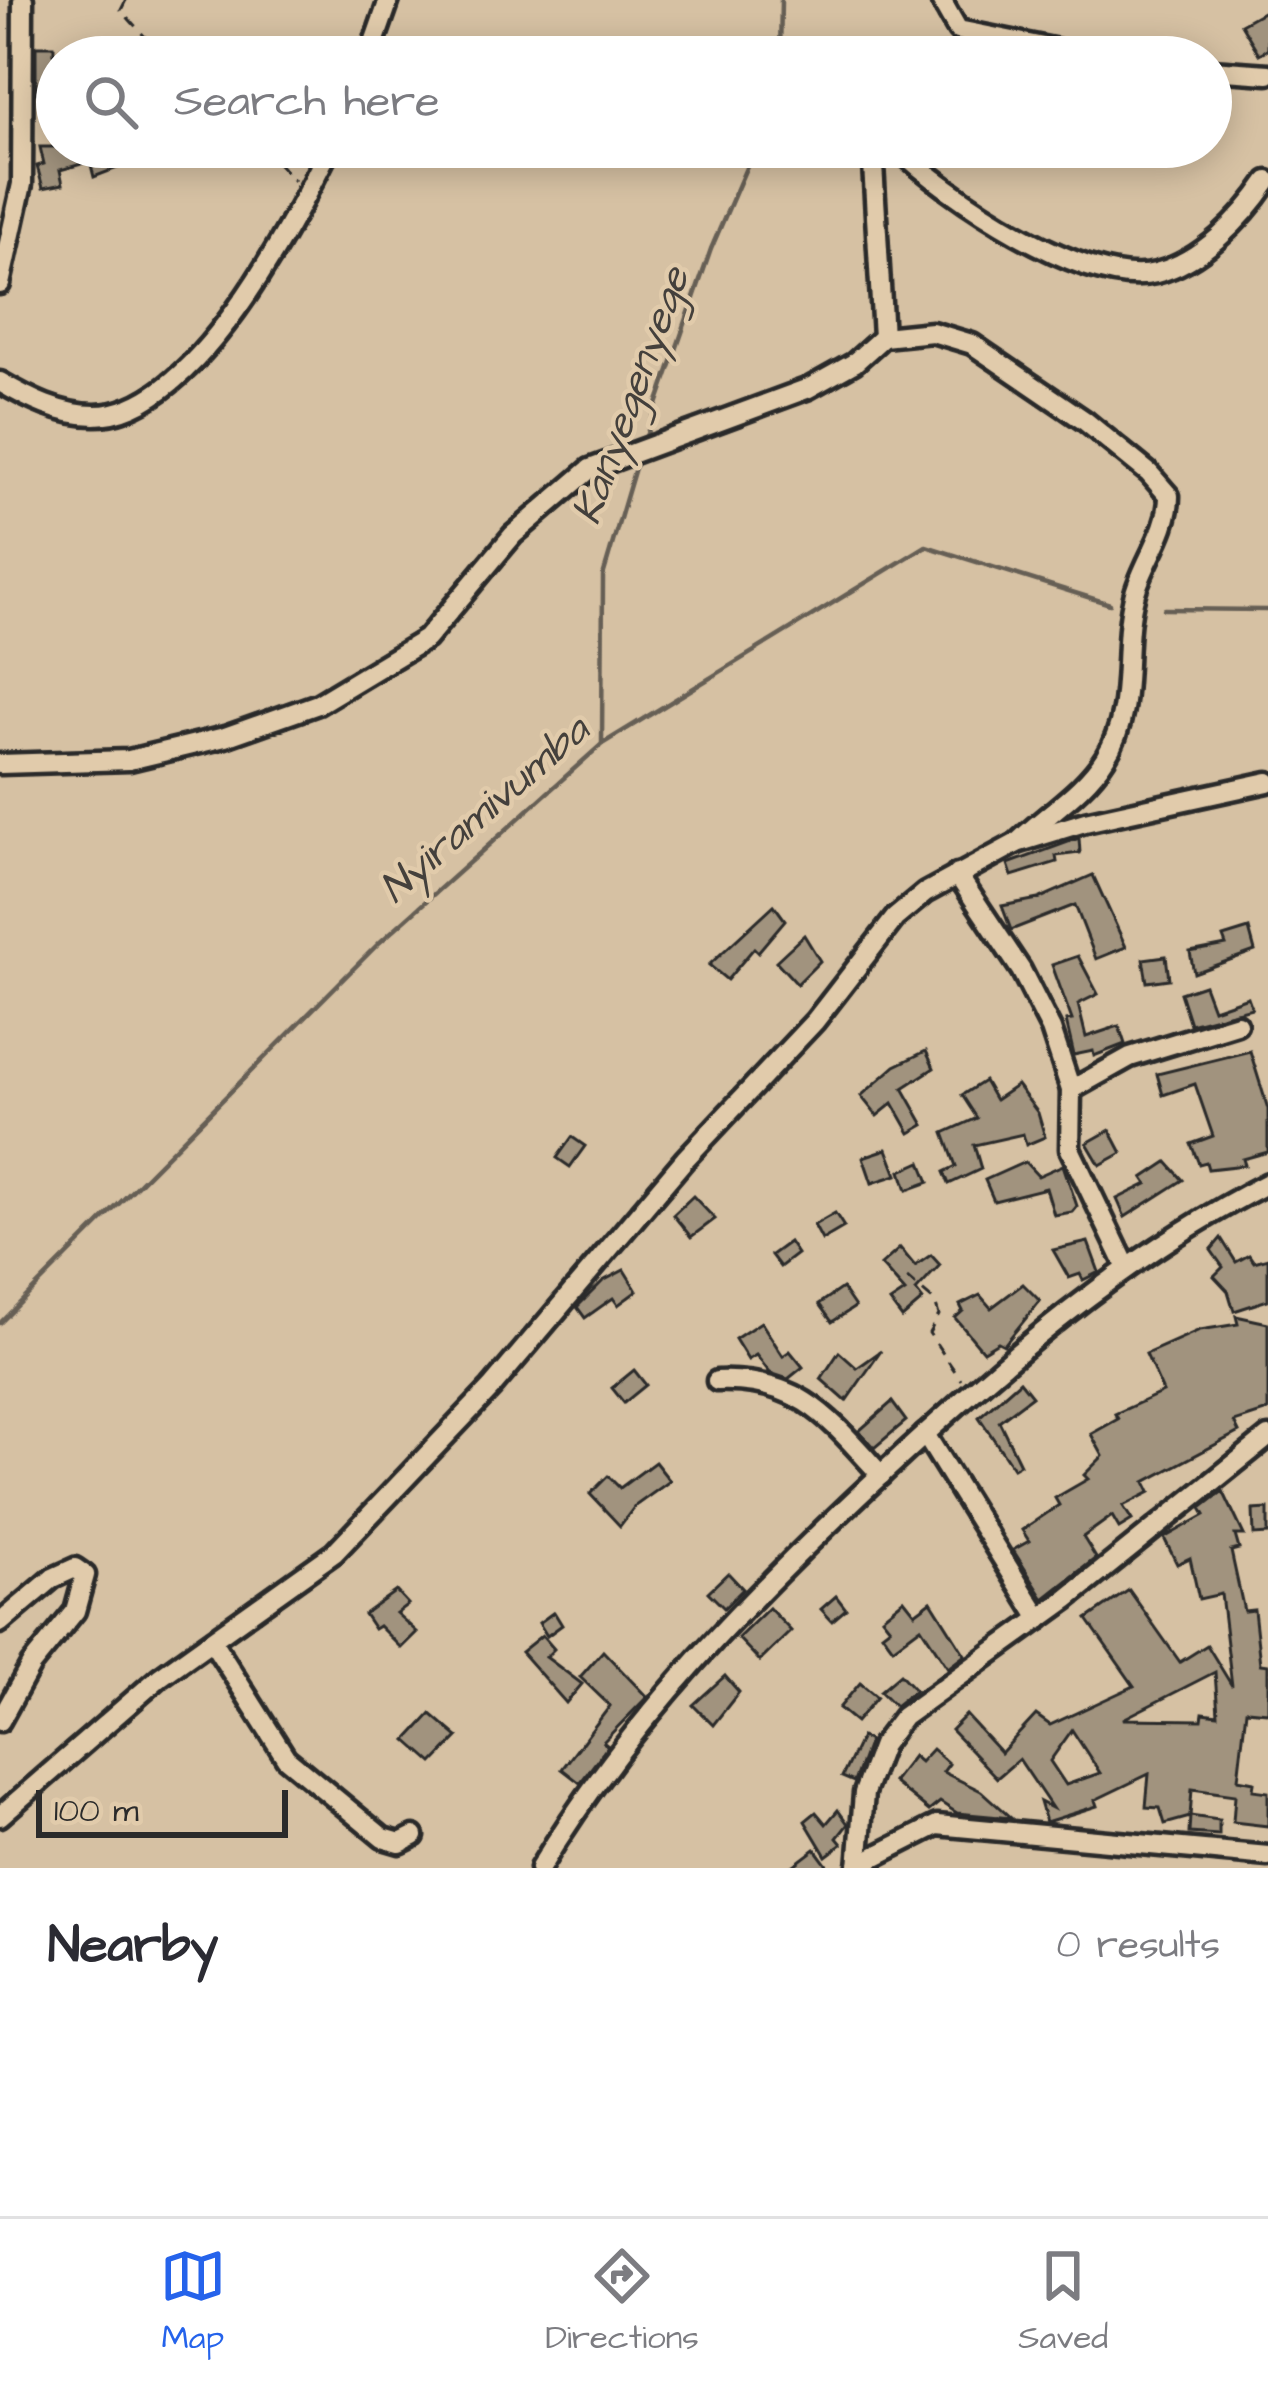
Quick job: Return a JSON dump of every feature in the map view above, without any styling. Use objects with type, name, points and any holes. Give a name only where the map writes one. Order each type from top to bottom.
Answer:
[{"type":"street","points":[[0,284],[22,184],[22,0]]},
{"type":"street","points":[[376,36],[389,0]]},
{"type":"street","points":[[941,0],[958,30],[988,36]]},
{"type":"street","points":[[1232,71],[1268,74]]},
{"type":"street","points":[[0,382],[62,411],[98,416],[128,409],[164,388],[248,292],[320,168]]},
{"type":"street","points":[[873,168],[883,337]]},
{"type":"street","points":[[920,168],[1000,226],[1088,264],[1127,275],[1156,273],[1209,244],[1230,228],[1268,181]]},
{"type":"street","points":[[0,764],[128,760],[296,715],[426,639],[513,535],[590,469],[809,388],[854,363],[883,337],[932,332],[972,344],[1085,421],[1169,496],[1166,518],[1133,598],[1125,689],[1112,744],[1094,772],[1017,843]]},
{"type":"street","points":[[0,1816],[160,1676],[334,1553],[491,1388],[685,1159],[815,1021],[895,918],[957,874],[1017,843],[1085,822],[1268,782]]},
{"type":"street","points":[[957,874],[1021,970],[1052,1029],[1071,1090],[1066,1120],[1070,1149],[1126,1266]]},
{"type":"street","points":[[1071,1090],[1130,1057],[1237,1024]]},
{"type":"street","points":[[540,1868],[654,1710],[783,1570],[881,1475],[1027,1340],[1126,1266],[1268,1183]]},
{"type":"street","points":[[717,1381],[757,1379],[795,1394],[822,1411],[881,1475]]},
{"type":"street","points":[[925,1434],[1040,1619]]},
{"type":"street","points":[[858,1866],[864,1792],[882,1745],[903,1717],[1040,1619],[1268,1437]]},
{"type":"street","points":[[0,1623],[53,1578],[75,1568],[85,1575],[75,1611],[31,1665],[0,1721]]},
{"type":"street","points":[[212,1641],[286,1758],[383,1838],[400,1843],[414,1837]]},
{"type":"street","points":[[858,1866],[937,1825],[1268,1856]]},
{"type":"path","points":[[126,0],[121,10],[144,36]]},
{"type":"path","points":[[285,168],[308,192]]},
{"type":"path","points":[[907,1277],[935,1302],[940,1315],[929,1333],[962,1378],[961,1400]]},
{"type":"building","points":[[1268,9],[1268,49],[1259,54],[1241,24]]},
{"type":"building","points":[[38,168],[67,168],[60,170],[63,184],[43,188]]},
{"type":"building","points":[[92,168],[117,168],[94,177]]},
{"type":"building","points":[[1079,838],[1080,853],[1056,856],[1057,862],[1012,876],[1008,864]]},
{"type":"building","points":[[1093,875],[1126,947],[1096,959],[1075,905],[1011,930],[1002,906],[1038,899]]},
{"type":"building","points":[[774,905],[785,920],[727,980],[709,965]]},
{"type":"building","points":[[1249,929],[1255,951],[1194,973],[1190,952],[1226,945],[1223,937]]},
{"type":"building","points":[[804,935],[820,961],[797,984],[776,961]]},
{"type":"building","points":[[1078,956],[1098,994],[1078,1004],[1086,1037],[1119,1026],[1125,1044],[1094,1056],[1093,1051],[1074,1055],[1066,1021],[1072,1020],[1052,965]]},
{"type":"building","points":[[1166,956],[1169,979],[1147,982],[1143,959]]},
{"type":"building","points":[[1204,985],[1213,1009],[1248,997],[1252,1008],[1190,1024],[1180,993]]},
{"type":"building","points":[[926,1051],[934,1068],[903,1088],[924,1125],[910,1133],[893,1103],[877,1116],[861,1096],[895,1066]]},
{"type":"building","points":[[1250,1051],[1268,1109],[1268,1152],[1243,1159],[1245,1165],[1208,1169],[1206,1162],[1199,1164],[1191,1144],[1213,1136],[1195,1084],[1163,1095],[1157,1074]]},
{"type":"building","points":[[984,1081],[995,1100],[1017,1085],[1038,1113],[1045,1137],[1026,1145],[1023,1134],[974,1145],[981,1169],[949,1184],[944,1172],[956,1166],[944,1133],[977,1118],[962,1095]]},
{"type":"building","points":[[1110,1130],[1122,1153],[1100,1165],[1087,1143]]},
{"type":"building","points":[[572,1137],[585,1146],[570,1167],[557,1158]]},
{"type":"building","points":[[887,1149],[897,1175],[872,1183],[863,1157]]},
{"type":"building","points":[[921,1162],[929,1182],[907,1190],[901,1171]]},
{"type":"building","points":[[1025,1162],[1038,1176],[1063,1165],[1077,1206],[1072,1212],[1054,1215],[1046,1188],[994,1201],[985,1180]]},
{"type":"building","points":[[1167,1162],[1183,1180],[1125,1217],[1117,1199],[1147,1184],[1143,1178]]},
{"type":"building","points":[[693,1196],[715,1219],[691,1237],[673,1215]]},
{"type":"building","points":[[835,1213],[844,1227],[822,1240],[814,1225]]},
{"type":"building","points":[[1221,1238],[1236,1262],[1249,1255],[1254,1262],[1268,1258],[1268,1300],[1234,1311],[1228,1291],[1214,1276],[1223,1267],[1211,1250]]},
{"type":"building","points":[[789,1242],[797,1254],[780,1267],[771,1255]]},
{"type":"building","points":[[1088,1242],[1099,1272],[1083,1280],[1080,1274],[1069,1278],[1053,1250]]},
{"type":"building","points":[[900,1248],[915,1266],[931,1255],[940,1265],[916,1291],[923,1300],[902,1318],[890,1302],[905,1292],[881,1265]]},
{"type":"building","points":[[624,1270],[637,1291],[618,1305],[613,1298],[585,1318],[577,1307],[603,1281]]},
{"type":"building","points":[[1023,1284],[1040,1301],[1004,1345],[998,1342],[983,1351],[955,1318],[963,1311],[960,1305],[980,1295],[991,1308]]},
{"type":"building","points":[[842,1288],[855,1307],[832,1322],[819,1304]]},
{"type":"building","points":[[1236,1316],[1268,1323],[1268,1411],[1234,1422],[1239,1432],[1145,1482],[1150,1492],[1123,1506],[1132,1520],[1119,1528],[1112,1516],[1083,1537],[1096,1558],[1044,1599],[1013,1550],[1029,1541],[1022,1530],[1059,1505],[1055,1498],[1088,1479],[1084,1475],[1103,1456],[1091,1434],[1118,1419],[1115,1414],[1163,1392],[1146,1354],[1200,1330],[1238,1324]]},
{"type":"building","points":[[761,1322],[783,1356],[790,1351],[803,1367],[788,1379],[770,1373],[756,1355],[748,1360],[735,1339]]},
{"type":"building","points":[[881,1351],[846,1401],[821,1379],[839,1352],[857,1368]]},
{"type":"building","points":[[634,1370],[646,1385],[624,1403],[612,1388]]},
{"type":"building","points":[[1020,1381],[1032,1396],[999,1421],[1020,1464],[1013,1468],[979,1417]]},
{"type":"building","points":[[892,1402],[906,1421],[874,1448],[859,1431]]},
{"type":"building","points":[[655,1462],[670,1481],[635,1506],[620,1526],[590,1494],[608,1476],[620,1488]]},
{"type":"building","points":[[1223,1491],[1244,1535],[1235,1535],[1239,1549],[1231,1551],[1244,1611],[1254,1610],[1260,1664],[1268,1665],[1268,1712],[1246,1710],[1238,1779],[1254,1782],[1253,1790],[1268,1792],[1268,1826],[1233,1822],[1235,1795],[1192,1789],[1190,1817],[1165,1824],[1160,1808],[1146,1807],[1149,1774],[1095,1800],[1097,1806],[1046,1822],[1040,1802],[1052,1808],[1019,1759],[997,1778],[951,1730],[966,1715],[1001,1753],[1036,1715],[1050,1725],[1134,1686],[1087,1619],[1129,1590],[1180,1662],[1207,1645],[1232,1686],[1221,1594],[1199,1599],[1190,1558],[1177,1564],[1164,1538],[1205,1515],[1201,1508]],"holes":[[[1215,1672],[1218,1715],[1203,1713],[1202,1720],[1123,1719]],[[1072,1730],[1100,1773],[1066,1785],[1050,1761]]]},
{"type":"building","points":[[1268,1509],[1268,1534],[1254,1535],[1253,1510]]},
{"type":"building","points":[[728,1573],[743,1589],[724,1608],[708,1592]]},
{"type":"building","points":[[396,1591],[408,1604],[396,1613],[417,1632],[401,1648],[379,1626],[374,1629],[364,1614]]},
{"type":"building","points":[[836,1596],[846,1609],[832,1621],[821,1609]]},
{"type":"building","points":[[904,1599],[915,1613],[931,1601],[965,1655],[948,1668],[921,1627],[893,1648],[882,1633],[890,1627],[882,1617]]},
{"type":"building","points":[[769,1608],[791,1631],[760,1661],[738,1638]]},
{"type":"building","points":[[554,1612],[562,1625],[547,1636],[539,1623]]},
{"type":"building","points":[[542,1635],[554,1649],[546,1657],[582,1684],[566,1703],[521,1652]]},
{"type":"building","points":[[603,1651],[647,1697],[603,1742],[608,1746],[580,1783],[562,1769],[610,1706],[580,1677]]},
{"type":"building","points":[[900,1674],[915,1690],[895,1706],[880,1691]]},
{"type":"building","points":[[725,1676],[739,1692],[713,1725],[693,1705]]},
{"type":"building","points":[[860,1683],[877,1697],[856,1722],[839,1708]]},
{"type":"building","points":[[431,1714],[458,1737],[433,1763],[407,1740]]},
{"type":"building","points":[[861,1737],[869,1741],[854,1782],[842,1777]]},
{"type":"building","points":[[932,1749],[949,1764],[943,1772],[981,1791],[1011,1818],[957,1813],[940,1802],[929,1811],[893,1782],[913,1756],[920,1762]]},
{"type":"building","points":[[838,1810],[848,1824],[837,1838],[842,1844],[826,1856],[805,1821],[816,1812],[826,1824]]},
{"type":"building","points":[[1190,1816],[1219,1820],[1219,1835],[1189,1833]]},
{"type":"building","points":[[815,1849],[829,1868],[790,1868]]},
{"type":"waterway","name":"Kanyegenyege","points":[[780,36],[781,0]]},
{"type":"waterway","name":"Kanyegenyege","points":[[643,445],[711,249],[746,168]]},
{"type":"waterway","name":"Kanyegenyege","points":[[602,744],[603,576],[637,461]]},
{"type":"waterway","name":"Nyiramivumba","points":[[0,1323],[379,943],[602,744],[926,546],[1110,604]]},
{"type":"waterway","name":"Nyiramivumba","points":[[1164,609],[1268,610]]}]
